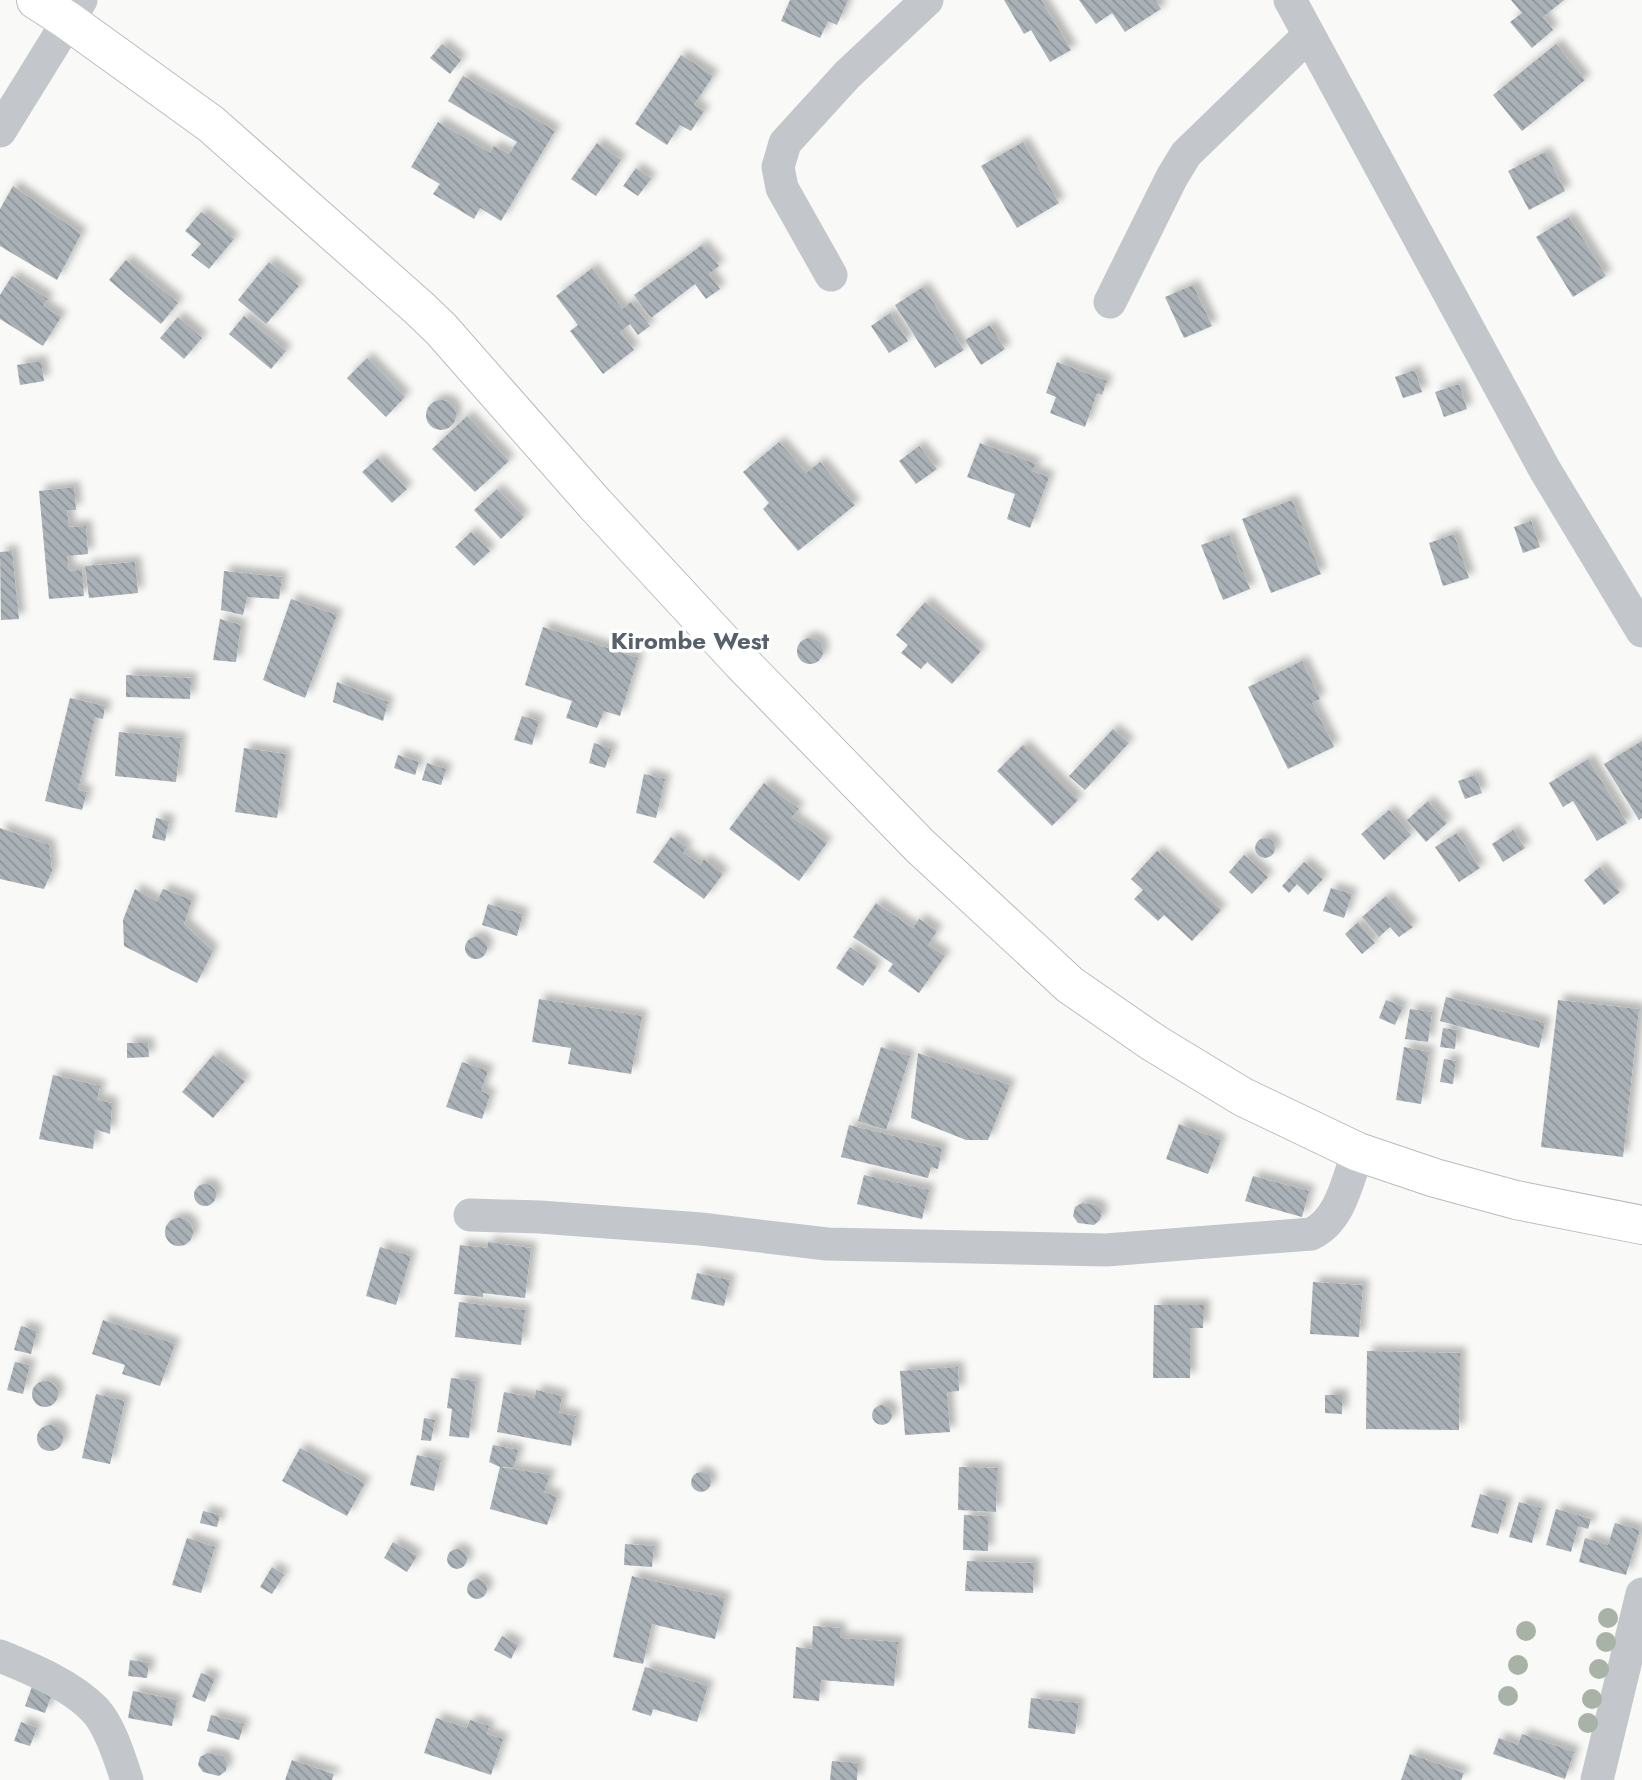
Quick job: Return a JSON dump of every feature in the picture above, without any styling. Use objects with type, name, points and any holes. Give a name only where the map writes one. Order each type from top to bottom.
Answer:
[{"type":"street","points":[[36,0],[74,10],[211,124],[418,307],[441,329],[595,504],[741,663],[920,846],[1070,985],[1154,1043],[1243,1097],[1359,1152],[1435,1178],[1516,1200],[1642,1225]]},
{"type":"street","points":[[831,275],[782,188],[778,167],[785,143],[847,75],[927,0]]},
{"type":"street","points":[[1290,0],[1545,470],[1642,631]]},
{"type":"street","points":[[0,131],[74,10]]},
{"type":"street","points":[[1110,302],[1186,154],[1308,36]]},
{"type":"street","points":[[470,1215],[540,1217],[701,1229],[827,1244],[1106,1250],[1311,1234],[1324,1228],[1334,1216],[1359,1152]]},
{"type":"street","points":[[1597,1780],[1642,1594]]},
{"type":"street","points":[[0,1656],[56,1681],[96,1711],[118,1751],[127,1780]]},
{"type":"building","points":[[790,0],[848,0],[837,25],[828,21],[820,38],[781,21]]},
{"type":"building","points":[[1004,0],[1041,0],[1071,50],[1050,62],[1031,30],[1024,34]]},
{"type":"building","points":[[1079,0],[1155,0],[1161,9],[1125,32],[1112,13],[1096,24]]},
{"type":"building","points":[[1511,0],[1564,0],[1543,17],[1553,30],[1532,48],[1510,22],[1522,13]]},
{"type":"building","points":[[442,44],[461,60],[450,74],[430,58]]},
{"type":"building","points":[[1556,44],[1585,80],[1522,131],[1493,95]]},
{"type":"building","points":[[681,55],[713,76],[694,105],[704,111],[691,131],[680,125],[667,145],[635,124]]},
{"type":"building","points":[[463,76],[555,131],[501,221],[480,208],[474,219],[433,194],[440,184],[411,167],[438,122],[490,153],[494,146],[509,154],[517,142],[448,101]]},
{"type":"building","points":[[1023,142],[1059,203],[1017,228],[981,166]]},
{"type":"building","points":[[597,143],[621,160],[596,196],[571,179]]},
{"type":"building","points":[[1545,152],[1565,191],[1529,210],[1508,171]]},
{"type":"building","points":[[636,168],[651,179],[638,196],[623,186]]},
{"type":"building","points":[[13,186],[81,234],[57,280],[0,246],[0,209]]},
{"type":"building","points":[[201,212],[234,239],[209,269],[191,255],[201,244],[185,231]]},
{"type":"building","points":[[1569,217],[1606,276],[1573,297],[1536,237]]},
{"type":"building","points":[[702,245],[719,266],[709,274],[720,289],[706,299],[695,284],[651,318],[634,295]]},
{"type":"building","points":[[126,260],[178,303],[161,324],[109,280]]},
{"type":"building","points":[[269,262],[299,286],[266,324],[238,300]]},
{"type":"building","points":[[592,268],[622,309],[631,302],[650,326],[638,335],[630,324],[620,332],[634,350],[603,374],[570,331],[578,325],[556,296]]},
{"type":"building","points":[[12,276],[48,299],[43,306],[61,317],[43,346],[0,319],[0,295]]},
{"type":"building","points":[[1193,285],[1212,326],[1184,338],[1165,297]]},
{"type":"building","points":[[923,287],[964,350],[935,368],[895,305]]},
{"type":"building","points":[[890,313],[908,341],[889,353],[871,326]]},
{"type":"building","points":[[244,316],[286,351],[271,369],[229,334]]},
{"type":"building","points":[[178,317],[202,338],[184,359],[160,338]]},
{"type":"building","points":[[990,325],[1005,349],[981,365],[965,340]]},
{"type":"building","points":[[367,358],[405,397],[386,417],[347,378]]},
{"type":"building","points":[[41,361],[44,381],[20,385],[17,365]]},
{"type":"building","points":[[1057,362],[1107,381],[1102,395],[1097,393],[1085,427],[1050,413],[1056,397],[1046,393]]},
{"type":"building","points":[[1415,370],[1422,392],[1403,398],[1395,377]]},
{"type":"building","points":[[1459,384],[1467,409],[1444,417],[1435,392]]},
{"type":"building","points":[[441,400],[452,404],[456,415],[452,426],[441,430],[430,426],[426,415],[430,404]]},
{"type":"building","points":[[467,416],[509,461],[475,492],[432,449]]},
{"type":"building","points":[[779,442],[806,473],[820,462],[855,505],[798,551],[763,509],[769,503],[743,472]]},
{"type":"building","points":[[980,443],[1036,464],[1032,471],[1049,477],[1030,528],[1007,519],[1015,494],[967,477]]},
{"type":"building","points":[[919,446],[937,469],[916,484],[899,461]]},
{"type":"building","points":[[378,458],[407,489],[392,503],[362,472]]},
{"type":"building","points":[[74,487],[76,510],[67,510],[69,527],[86,526],[88,554],[67,556],[69,571],[82,570],[84,596],[49,599],[39,491]]},
{"type":"building","points":[[497,489],[524,517],[501,539],[474,510]]},
{"type":"building","points":[[1292,500],[1321,574],[1271,593],[1242,519]]},
{"type":"building","points":[[1531,521],[1540,547],[1523,553],[1514,527]]},
{"type":"building","points":[[471,532],[490,551],[474,566],[455,547]]},
{"type":"building","points":[[1454,534],[1469,578],[1443,586],[1429,543]]},
{"type":"building","points":[[1229,535],[1250,589],[1223,600],[1201,545]]},
{"type":"building","points":[[12,551],[19,619],[1,620],[0,552]]},
{"type":"building","points":[[135,562],[138,593],[89,598],[85,566]]},
{"type":"building","points":[[224,571],[282,577],[279,599],[247,597],[243,615],[221,610]]},
{"type":"building","points":[[291,599],[337,615],[305,698],[263,680]]},
{"type":"building","points":[[925,602],[981,651],[952,684],[927,662],[921,669],[901,653],[908,645],[896,635]]},
{"type":"building","points":[[220,619],[241,625],[236,662],[213,660]]},
{"type":"building","points":[[543,627],[638,658],[620,716],[604,711],[597,728],[566,718],[572,701],[525,685]]},
{"type":"building","points":[[810,638],[820,641],[823,651],[820,661],[810,664],[800,661],[797,651],[800,641]]},
{"type":"building","points":[[1302,661],[1320,699],[1312,703],[1334,747],[1288,769],[1248,687]]},
{"type":"building","points":[[126,675],[191,678],[190,699],[126,697]]},
{"type":"building","points":[[337,682],[388,702],[383,721],[333,702]]},
{"type":"building","points":[[70,698],[105,706],[103,719],[95,717],[78,790],[87,792],[82,810],[45,801]]},
{"type":"building","points":[[522,716],[539,721],[532,745],[514,740]]},
{"type":"building","points":[[1113,729],[1129,743],[1085,790],[1069,776]]},
{"type":"building","points":[[119,732],[181,738],[176,782],[115,776]]},
{"type":"building","points":[[1642,741],[1642,818],[1639,820],[1604,764]]},
{"type":"building","points":[[594,743],[612,749],[605,768],[589,763]]},
{"type":"building","points":[[1023,745],[1078,800],[1052,826],[997,771]]},
{"type":"building","points":[[244,748],[286,754],[277,818],[235,812]]},
{"type":"building","points":[[398,755],[419,762],[415,775],[394,768]]},
{"type":"building","points":[[1588,759],[1627,823],[1597,841],[1573,801],[1563,807],[1549,783]]},
{"type":"building","points":[[427,763],[446,769],[441,785],[422,780]]},
{"type":"building","points":[[644,774],[665,779],[656,818],[636,813]]},
{"type":"building","points":[[1475,775],[1482,793],[1465,799],[1458,781]]},
{"type":"building","points":[[764,783],[799,809],[792,817],[827,843],[799,881],[729,829]]},
{"type":"building","points":[[1428,801],[1447,823],[1426,842],[1407,820]]},
{"type":"building","points":[[1389,810],[1411,835],[1384,860],[1361,834]]},
{"type":"building","points":[[156,818],[169,821],[165,841],[152,838]]},
{"type":"building","points":[[0,828],[49,845],[52,871],[44,889],[0,879]]},
{"type":"building","points":[[1513,830],[1525,848],[1503,862],[1492,844]]},
{"type":"building","points":[[1457,833],[1480,868],[1459,882],[1435,847]]},
{"type":"building","points":[[671,837],[687,847],[683,853],[700,865],[704,859],[723,874],[704,899],[653,862]]},
{"type":"building","points":[[1261,838],[1269,838],[1275,848],[1269,858],[1261,858],[1255,852],[1255,844]]},
{"type":"building","points":[[1157,851],[1221,910],[1192,941],[1164,915],[1158,921],[1134,899],[1143,890],[1131,879]]},
{"type":"building","points":[[1244,855],[1268,877],[1252,894],[1229,872]]},
{"type":"building","points":[[1304,862],[1323,879],[1308,895],[1297,884],[1289,893],[1282,886]]},
{"type":"building","points":[[1600,867],[1620,892],[1604,905],[1584,880]]},
{"type":"building","points":[[1331,888],[1352,894],[1344,918],[1323,911]]},
{"type":"building","points":[[135,889],[157,902],[163,889],[192,900],[184,924],[213,951],[197,983],[124,946],[123,920]]},
{"type":"building","points":[[1386,896],[1413,927],[1399,937],[1390,927],[1379,937],[1362,917]]},
{"type":"building","points":[[876,903],[913,928],[919,919],[937,931],[928,945],[945,956],[919,993],[888,971],[893,964],[853,937]]},
{"type":"building","points":[[488,904],[523,914],[517,936],[482,925]]},
{"type":"building","points":[[1358,922],[1375,943],[1362,954],[1345,934]]},
{"type":"building","points":[[476,937],[484,940],[487,948],[484,956],[476,959],[468,956],[465,948],[468,940]]},
{"type":"building","points":[[850,947],[877,966],[863,986],[836,968]]},
{"type":"building","points":[[1446,997],[1545,1023],[1539,1048],[1440,1021]]},
{"type":"building","points":[[539,999],[642,1016],[631,1074],[568,1064],[571,1048],[532,1042]]},
{"type":"building","points":[[1386,1000],[1403,1007],[1395,1025],[1379,1018]]},
{"type":"building","points":[[1558,1000],[1639,1009],[1623,1157],[1541,1147]]},
{"type":"building","points":[[1410,1009],[1432,1012],[1428,1042],[1405,1039]]},
{"type":"building","points":[[1443,1028],[1457,1030],[1455,1049],[1440,1047]]},
{"type":"building","points":[[127,1043],[148,1043],[149,1057],[127,1058]]},
{"type":"building","points":[[881,1047],[910,1056],[886,1130],[858,1121]]},
{"type":"building","points":[[1404,1047],[1429,1052],[1421,1104],[1396,1100]]},
{"type":"building","points":[[918,1053],[1010,1085],[988,1140],[966,1140],[911,1118]]},
{"type":"building","points":[[213,1055],[245,1081],[213,1118],[182,1092]]},
{"type":"building","points":[[1444,1059],[1456,1061],[1453,1084],[1440,1082]]},
{"type":"building","points":[[462,1062],[488,1071],[481,1091],[490,1095],[482,1119],[446,1107]]},
{"type":"building","points":[[53,1075],[100,1086],[97,1100],[112,1103],[110,1134],[95,1129],[93,1149],[39,1139]]},
{"type":"building","points":[[1179,1124],[1221,1140],[1208,1174],[1166,1159]]},
{"type":"building","points":[[849,1125],[942,1148],[938,1169],[931,1167],[928,1178],[841,1157]]},
{"type":"building","points":[[864,1175],[929,1190],[922,1219],[857,1204]]},
{"type":"building","points":[[1253,1176],[1309,1191],[1302,1217],[1245,1201]]},
{"type":"building","points":[[205,1184],[213,1187],[216,1195],[213,1203],[205,1206],[197,1203],[194,1195],[197,1187]]},
{"type":"building","points":[[1082,1203],[1096,1205],[1102,1211],[1100,1220],[1094,1225],[1078,1223],[1073,1216],[1075,1207]]},
{"type":"building","points":[[179,1218],[189,1222],[193,1232],[189,1242],[179,1246],[169,1242],[165,1232],[169,1222]]},
{"type":"building","points":[[488,1242],[531,1248],[525,1298],[483,1293],[483,1297],[454,1294],[460,1245],[487,1248]]},
{"type":"building","points":[[380,1247],[411,1256],[396,1305],[366,1296]]},
{"type":"building","points":[[697,1273],[730,1280],[724,1306],[691,1299]]},
{"type":"building","points":[[1313,1282],[1363,1285],[1359,1337],[1310,1334]]},
{"type":"building","points":[[459,1302],[525,1310],[521,1345],[455,1337]]},
{"type":"building","points":[[1154,1305],[1204,1305],[1203,1328],[1190,1328],[1190,1378],[1153,1378]]},
{"type":"building","points":[[103,1320],[175,1344],[160,1386],[122,1374],[125,1365],[92,1354]]},
{"type":"building","points":[[21,1326],[37,1331],[31,1354],[14,1350]]},
{"type":"building","points":[[1367,1351],[1460,1353],[1459,1430],[1366,1429]]},
{"type":"building","points":[[15,1362],[30,1365],[23,1394],[7,1390]]},
{"type":"building","points":[[958,1367],[959,1391],[947,1392],[950,1432],[905,1435],[900,1371]]},
{"type":"building","points":[[451,1378],[476,1381],[469,1438],[449,1436],[452,1409],[447,1408]]},
{"type":"building","points":[[45,1381],[54,1385],[58,1394],[54,1403],[45,1407],[36,1403],[32,1394],[36,1385]]},
{"type":"building","points":[[536,1390],[562,1396],[559,1413],[576,1416],[571,1446],[497,1432],[504,1392],[535,1398]]},
{"type":"building","points":[[96,1394],[125,1401],[110,1464],[82,1458]]},
{"type":"building","points":[[1325,1395],[1342,1395],[1342,1414],[1325,1413]]},
{"type":"building","points":[[882,1405],[889,1408],[892,1415],[889,1422],[882,1425],[875,1422],[872,1415],[875,1408]]},
{"type":"building","points":[[424,1418],[435,1420],[431,1441],[421,1440]]},
{"type":"building","points":[[50,1425],[59,1429],[63,1438],[59,1447],[50,1451],[41,1447],[37,1438],[41,1429]]},
{"type":"building","points":[[493,1445],[518,1450],[514,1467],[500,1467],[489,1462]]},
{"type":"building","points":[[300,1448],[365,1483],[347,1516],[282,1481]]},
{"type":"building","points":[[417,1455],[441,1460],[434,1491],[410,1485]]},
{"type":"building","points":[[500,1467],[550,1475],[544,1492],[557,1497],[547,1525],[490,1509]]},
{"type":"building","points":[[959,1467],[997,1468],[996,1512],[958,1510]]},
{"type":"building","points":[[701,1472],[708,1475],[711,1482],[708,1489],[701,1492],[694,1489],[691,1482],[694,1475]]},
{"type":"building","points":[[1480,1494],[1507,1502],[1498,1534],[1471,1527]]},
{"type":"building","points":[[1519,1502],[1541,1508],[1532,1543],[1509,1537]]},
{"type":"building","points":[[1556,1509],[1591,1519],[1588,1529],[1578,1526],[1571,1552],[1546,1545]]},
{"type":"building","points":[[203,1511],[220,1515],[217,1527],[200,1523]]},
{"type":"building","points":[[964,1515],[988,1516],[988,1551],[963,1550]]},
{"type":"building","points":[[1615,1523],[1640,1530],[1626,1575],[1579,1562],[1585,1538],[1608,1545]]},
{"type":"building","points":[[187,1538],[215,1547],[201,1593],[172,1585]]},
{"type":"building","points":[[393,1542],[417,1556],[407,1572],[384,1558]]},
{"type":"building","points":[[625,1544],[654,1546],[652,1567],[624,1565]]},
{"type":"building","points":[[457,1549],[464,1552],[467,1559],[464,1566],[457,1569],[450,1566],[447,1559],[450,1552]]},
{"type":"building","points":[[967,1561],[1034,1563],[1033,1593],[965,1591]]},
{"type":"building","points":[[272,1567],[284,1575],[272,1594],[260,1587]]},
{"type":"building","points":[[632,1576],[725,1598],[715,1639],[652,1624],[643,1664],[613,1657]]},
{"type":"building","points":[[477,1579],[484,1582],[487,1589],[484,1596],[477,1599],[470,1596],[467,1589],[470,1582]]},
{"type":"building","points":[[813,1626],[840,1628],[840,1638],[898,1642],[894,1686],[821,1680],[819,1701],[793,1698],[796,1647],[812,1649]]},
{"type":"building","points":[[502,1636],[518,1645],[511,1659],[494,1650]]},
{"type":"building","points":[[130,1660],[149,1663],[147,1678],[128,1676]]},
{"type":"building","points":[[645,1667],[708,1686],[697,1722],[653,1709],[651,1716],[632,1710]]},
{"type":"building","points":[[201,1673],[215,1678],[205,1702],[192,1697]]},
{"type":"building","points":[[33,1684],[53,1691],[45,1713],[25,1706]]},
{"type":"building","points":[[133,1691],[177,1700],[172,1726],[128,1718]]},
{"type":"building","points":[[1031,1698],[1079,1703],[1075,1734],[1028,1728]]},
{"type":"building","points":[[211,1715],[244,1724],[239,1740],[207,1731]]},
{"type":"building","points":[[436,1718],[467,1728],[470,1720],[489,1726],[487,1734],[503,1739],[491,1775],[424,1753]]},
{"type":"building","points":[[21,1722],[37,1728],[30,1746],[14,1741]]},
{"type":"building","points":[[1522,1734],[1574,1752],[1565,1779],[1493,1754],[1499,1738],[1518,1745]]},
{"type":"building","points":[[207,1753],[223,1756],[227,1763],[226,1771],[219,1776],[203,1772],[198,1765],[200,1757]]},
{"type":"building","points":[[1410,1754],[1464,1773],[1461,1780],[1401,1780]]},
{"type":"building","points":[[292,1760],[334,1774],[332,1780],[285,1780]]},
{"type":"building","points":[[832,1761],[858,1763],[857,1780],[830,1780]]},
{"type":"district","name":"Kirombe West","points":[[690,641]]}]
